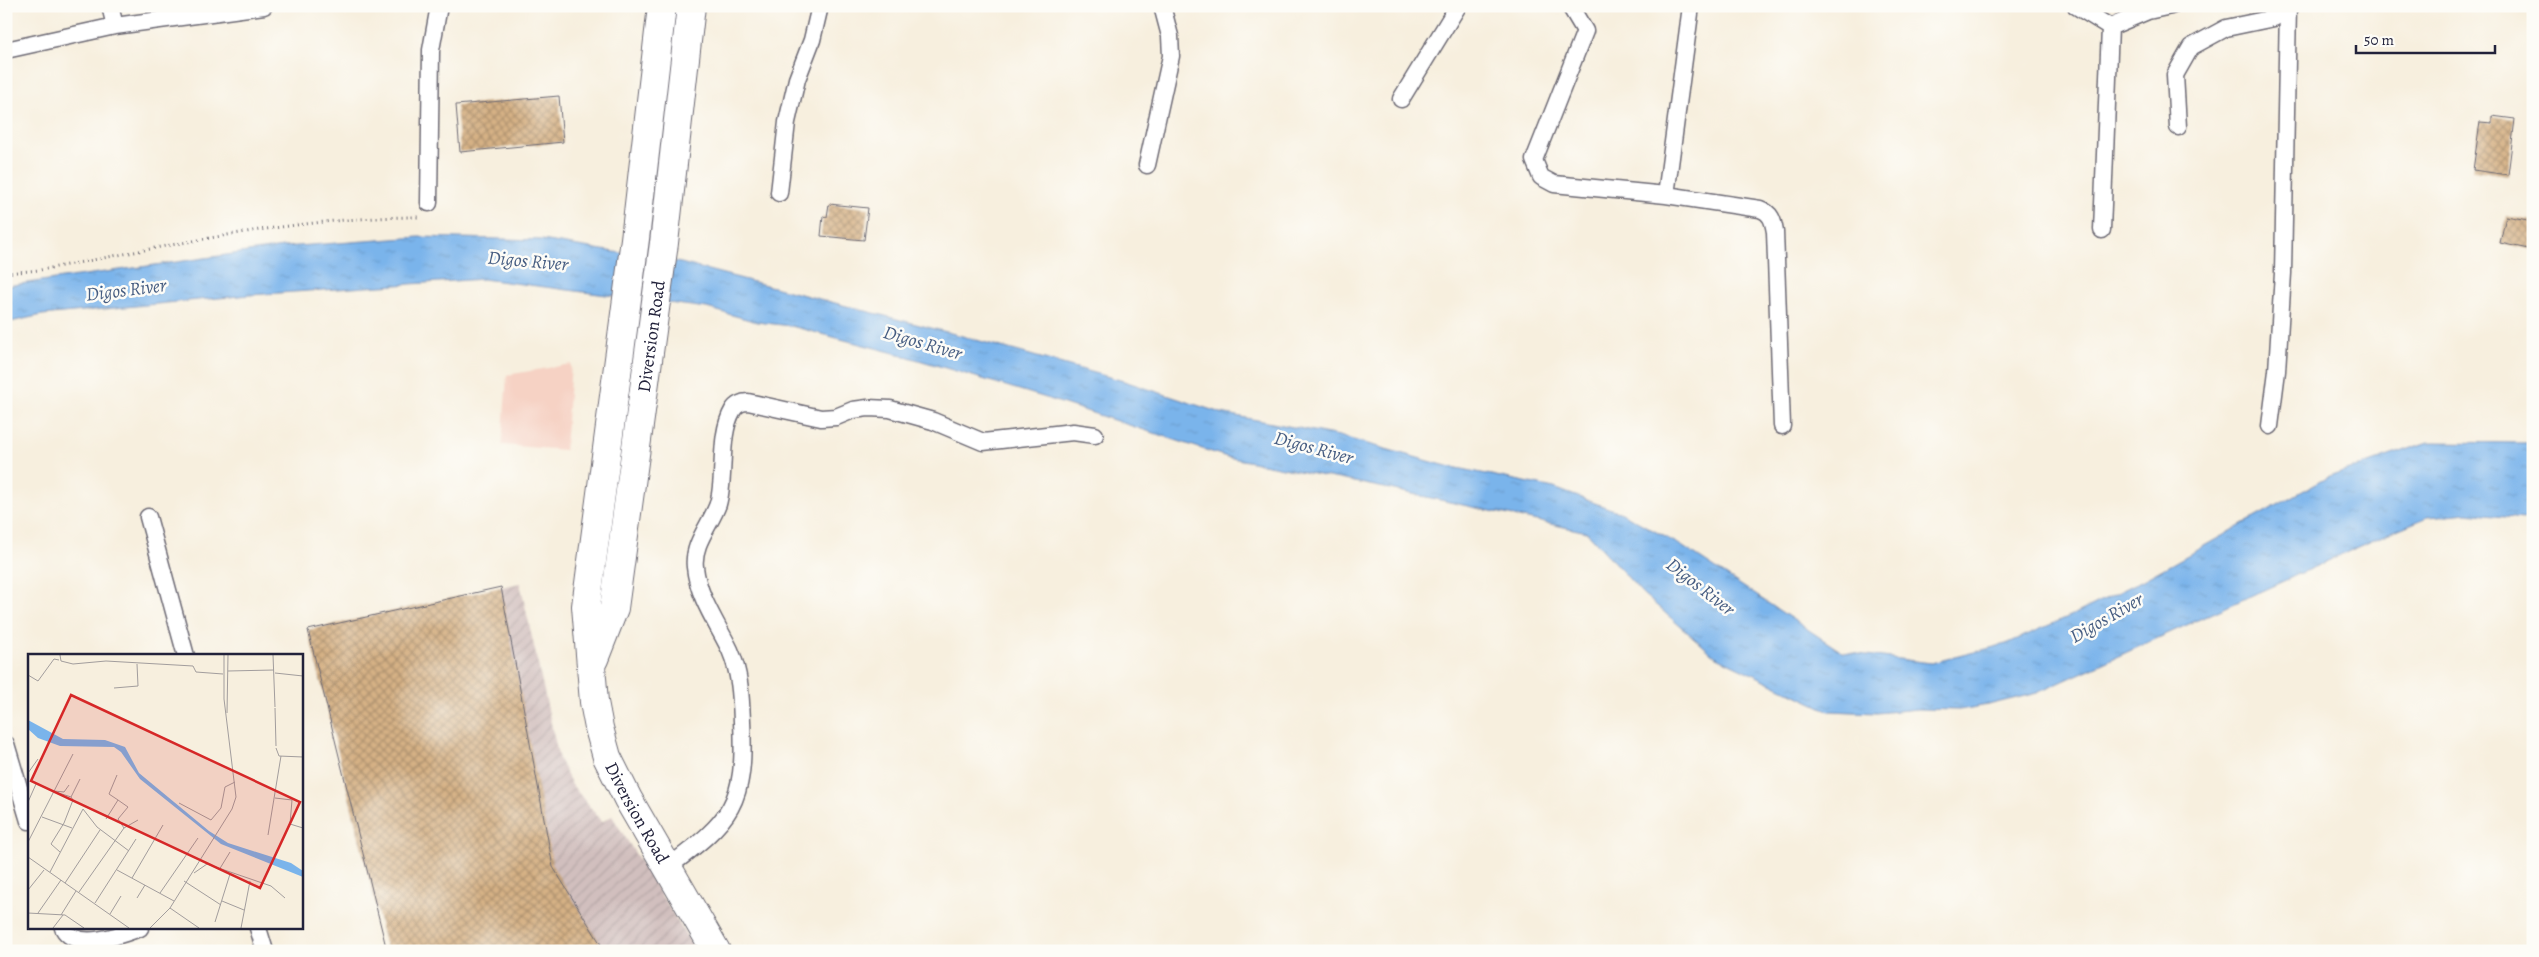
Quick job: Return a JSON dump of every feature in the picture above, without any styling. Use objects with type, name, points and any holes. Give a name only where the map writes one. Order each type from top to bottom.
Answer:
[{"type":"highway","name":"Diversion Road","points":[[662,6],[622,343],[586,606],[594,702],[598,728],[607,757],[628,799],[716,951]]},
{"type":"highway","name":"Diversion Road","points":[[592,662],[614,608],[664,243],[691,6]]},
{"type":"street","points":[[110,6],[116,26]]},
{"type":"street","points":[[6,50],[116,26],[264,6]]},
{"type":"street","points":[[429,210],[431,50],[438,6]]},
{"type":"street","points":[[779,193],[786,132],[796,79],[812,40],[820,6]]},
{"type":"street","points":[[1147,165],[1171,56],[1170,36],[1162,6]]},
{"type":"street","points":[[1401,99],[1458,6]]},
{"type":"street","points":[[1570,6],[1585,31],[1534,160],[1541,177],[1554,184],[1666,195],[1760,208],[1766,211],[1773,219],[1775,232],[1782,426]]},
{"type":"street","points":[[1666,195],[1691,6]]},
{"type":"street","points":[[2076,6],[2110,28]]},
{"type":"street","points":[[2110,28],[2148,11],[2171,6]]},
{"type":"street","points":[[2270,6],[2288,7]]},
{"type":"street","points":[[2178,127],[2175,75],[2191,47],[2226,28],[2274,18],[2288,7]]},
{"type":"street","points":[[2270,426],[2277,370],[2282,273],[2288,7]]},
{"type":"street","points":[[2102,230],[2110,28]]},
{"type":"street","points":[[667,868],[707,838],[723,821],[737,795],[743,769],[740,683],[737,669],[705,601],[694,565],[700,542],[718,502],[727,427],[733,410],[742,403],[748,402],[821,418],[836,417],[853,410],[868,408],[890,409],[933,421],[983,442],[1074,432],[1095,435]]},
{"type":"street","points":[[148,517],[185,654]]},
{"type":"street","points":[[6,744],[28,818]]},
{"type":"street","points":[[65,930],[75,939],[86,940],[117,937],[135,930]]},
{"type":"street","points":[[259,930],[265,951]]},
{"type":"path","points":[[6,273],[40,270],[273,227],[380,217],[429,210]]},
{"type":"shaded area","points":[[571,364],[565,450],[502,445],[507,375]]},
{"type":"shaded area","points":[[520,583],[559,759],[572,785],[602,822],[612,816],[696,951],[387,951],[308,630]]},
{"type":"water","name":"Digos River","points":[[419,237],[542,240],[681,263],[962,336],[1127,382],[1221,413],[1339,436],[1443,465],[1554,488],[1622,513],[1680,545],[1842,652],[1931,663],[2006,644],[2077,613],[2143,580],[2326,478],[2429,442],[2533,443],[2533,520],[2467,513],[2428,517],[2037,693],[1959,710],[1917,709],[1877,713],[1829,711],[1715,656],[1642,593],[1587,532],[1385,488],[1227,457],[1043,397],[902,355],[791,326],[757,322],[707,308],[483,279],[250,295],[42,315],[6,323],[6,286],[283,247]]},
{"type":"building","points":[[559,96],[563,142],[460,152],[456,105]]},
{"type":"building","points":[[2492,116],[2515,119],[2508,175],[2473,170],[2480,122],[2492,123]]},
{"type":"building","points":[[829,204],[868,208],[864,240],[821,236],[823,216],[827,217]]},
{"type":"building","points":[[2506,216],[2533,221],[2533,250],[2500,243]]},
{"type":"building","points":[[501,587],[553,867],[605,951],[387,951],[308,630]]}]
